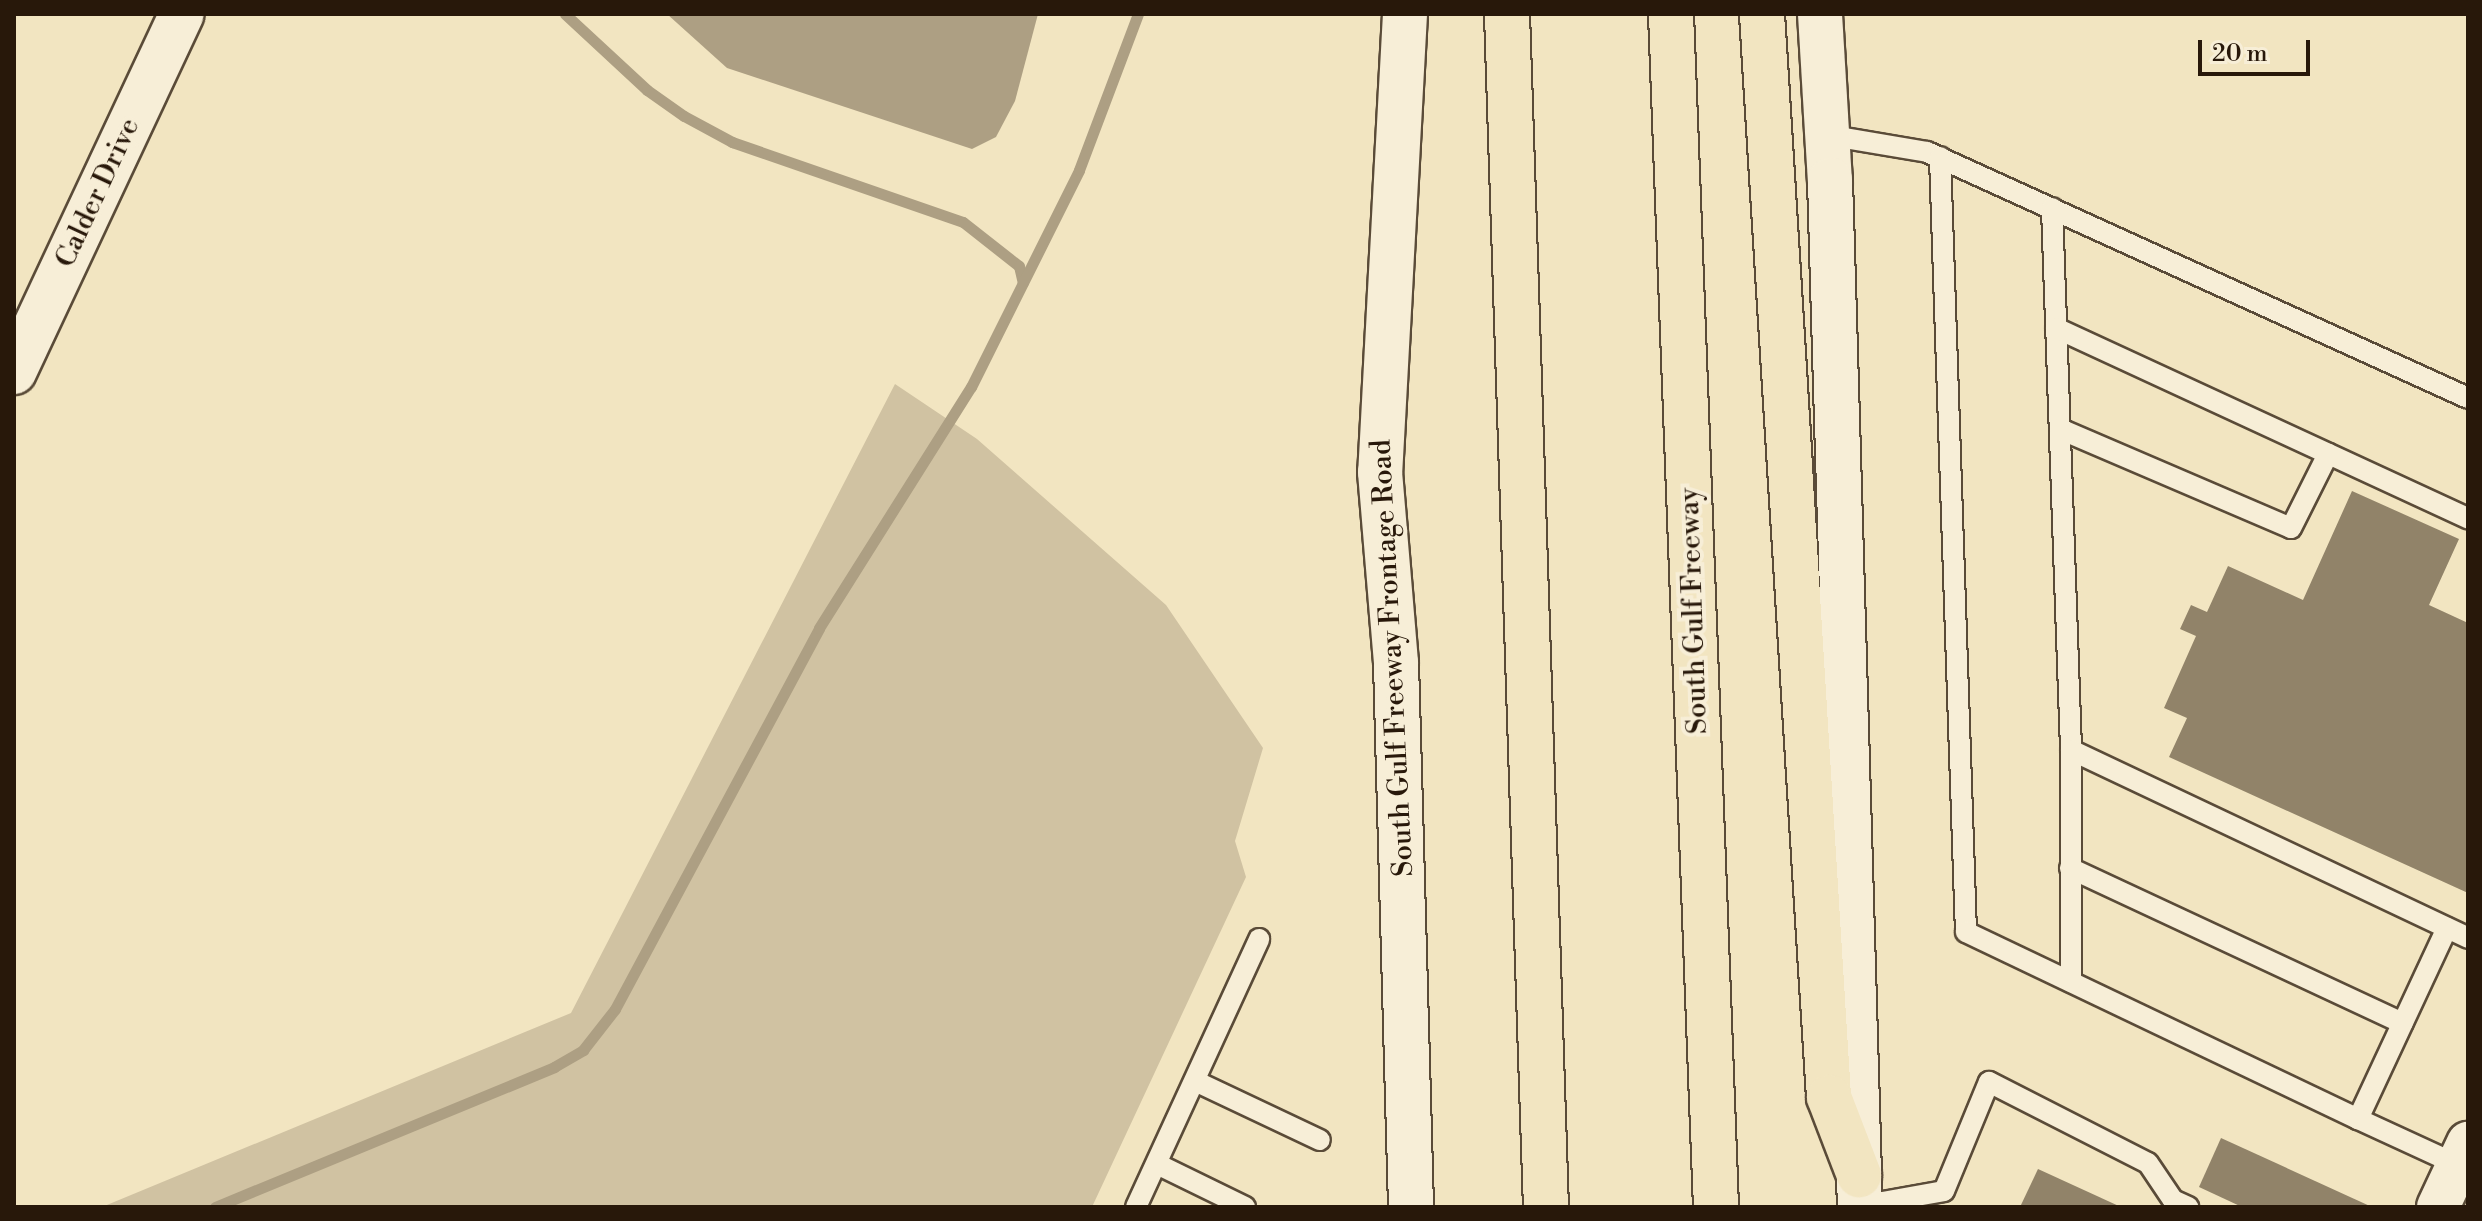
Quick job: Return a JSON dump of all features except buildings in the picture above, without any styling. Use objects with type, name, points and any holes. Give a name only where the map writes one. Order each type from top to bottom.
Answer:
[{"type":"highway","points":[[1507,14],[1546,1207]]},
{"type":"highway","name":"South Gulf Freeway","points":[[1671,14],[1716,1207]]},
{"type":"highway","points":[[1762,14],[1829,1097],[1859,1196]]},
{"type":"main road","name":"Calder Drive","points":[[14,372],[182,14]]},
{"type":"main road","name":"South Gulf Freeway Frontage Road","points":[[1405,14],[1380,472],[1396,663],[1411,1207]]},
{"type":"main road","points":[[1820,14],[1827,135],[1859,1196]]},
{"type":"street","points":[[2438,1207],[2463,1154]]},
{"type":"lane","points":[[1827,135],[1940,157],[2468,398]]},
{"type":"lane","points":[[1940,157],[1966,932],[2358,1119],[2463,1154]]},
{"type":"lane","points":[[2052,208],[2071,750],[2071,982]]},
{"type":"lane","points":[[2056,328],[2468,518]]},
{"type":"lane","points":[[2060,429],[2291,528],[2328,454]]},
{"type":"lane","points":[[2071,750],[2468,938]]},
{"type":"lane","points":[[2070,868],[2403,1023]]},
{"type":"lane","points":[[2358,1119],[2447,928]]},
{"type":"lane","points":[[1136,1207],[1259,939]]},
{"type":"lane","points":[[1195,1081],[1320,1140]]},
{"type":"lane","points":[[1859,1196],[1944,1191],[1989,1082],[2148,1163],[2173,1200],[2188,1207]]},
{"type":"lane","points":[[1157,1164],[1245,1207]]},
{"type":"shaded area","points":[[667,14],[1038,14],[1015,101],[996,137],[972,149],[727,68]]},
{"type":"shaded area","points":[[895,384],[977,439],[1166,605],[1263,748],[1235,841],[1246,877],[1092,1207],[102,1207],[571,1013]]},
{"type":"waterway","points":[[565,14],[647,90],[684,116],[732,142],[963,222],[1019,266],[1023,283]]},
{"type":"waterway","points":[[215,1207],[554,1067],[583,1050],[615,1009],[819,628],[971,387],[1079,170],[1138,14]]}]
